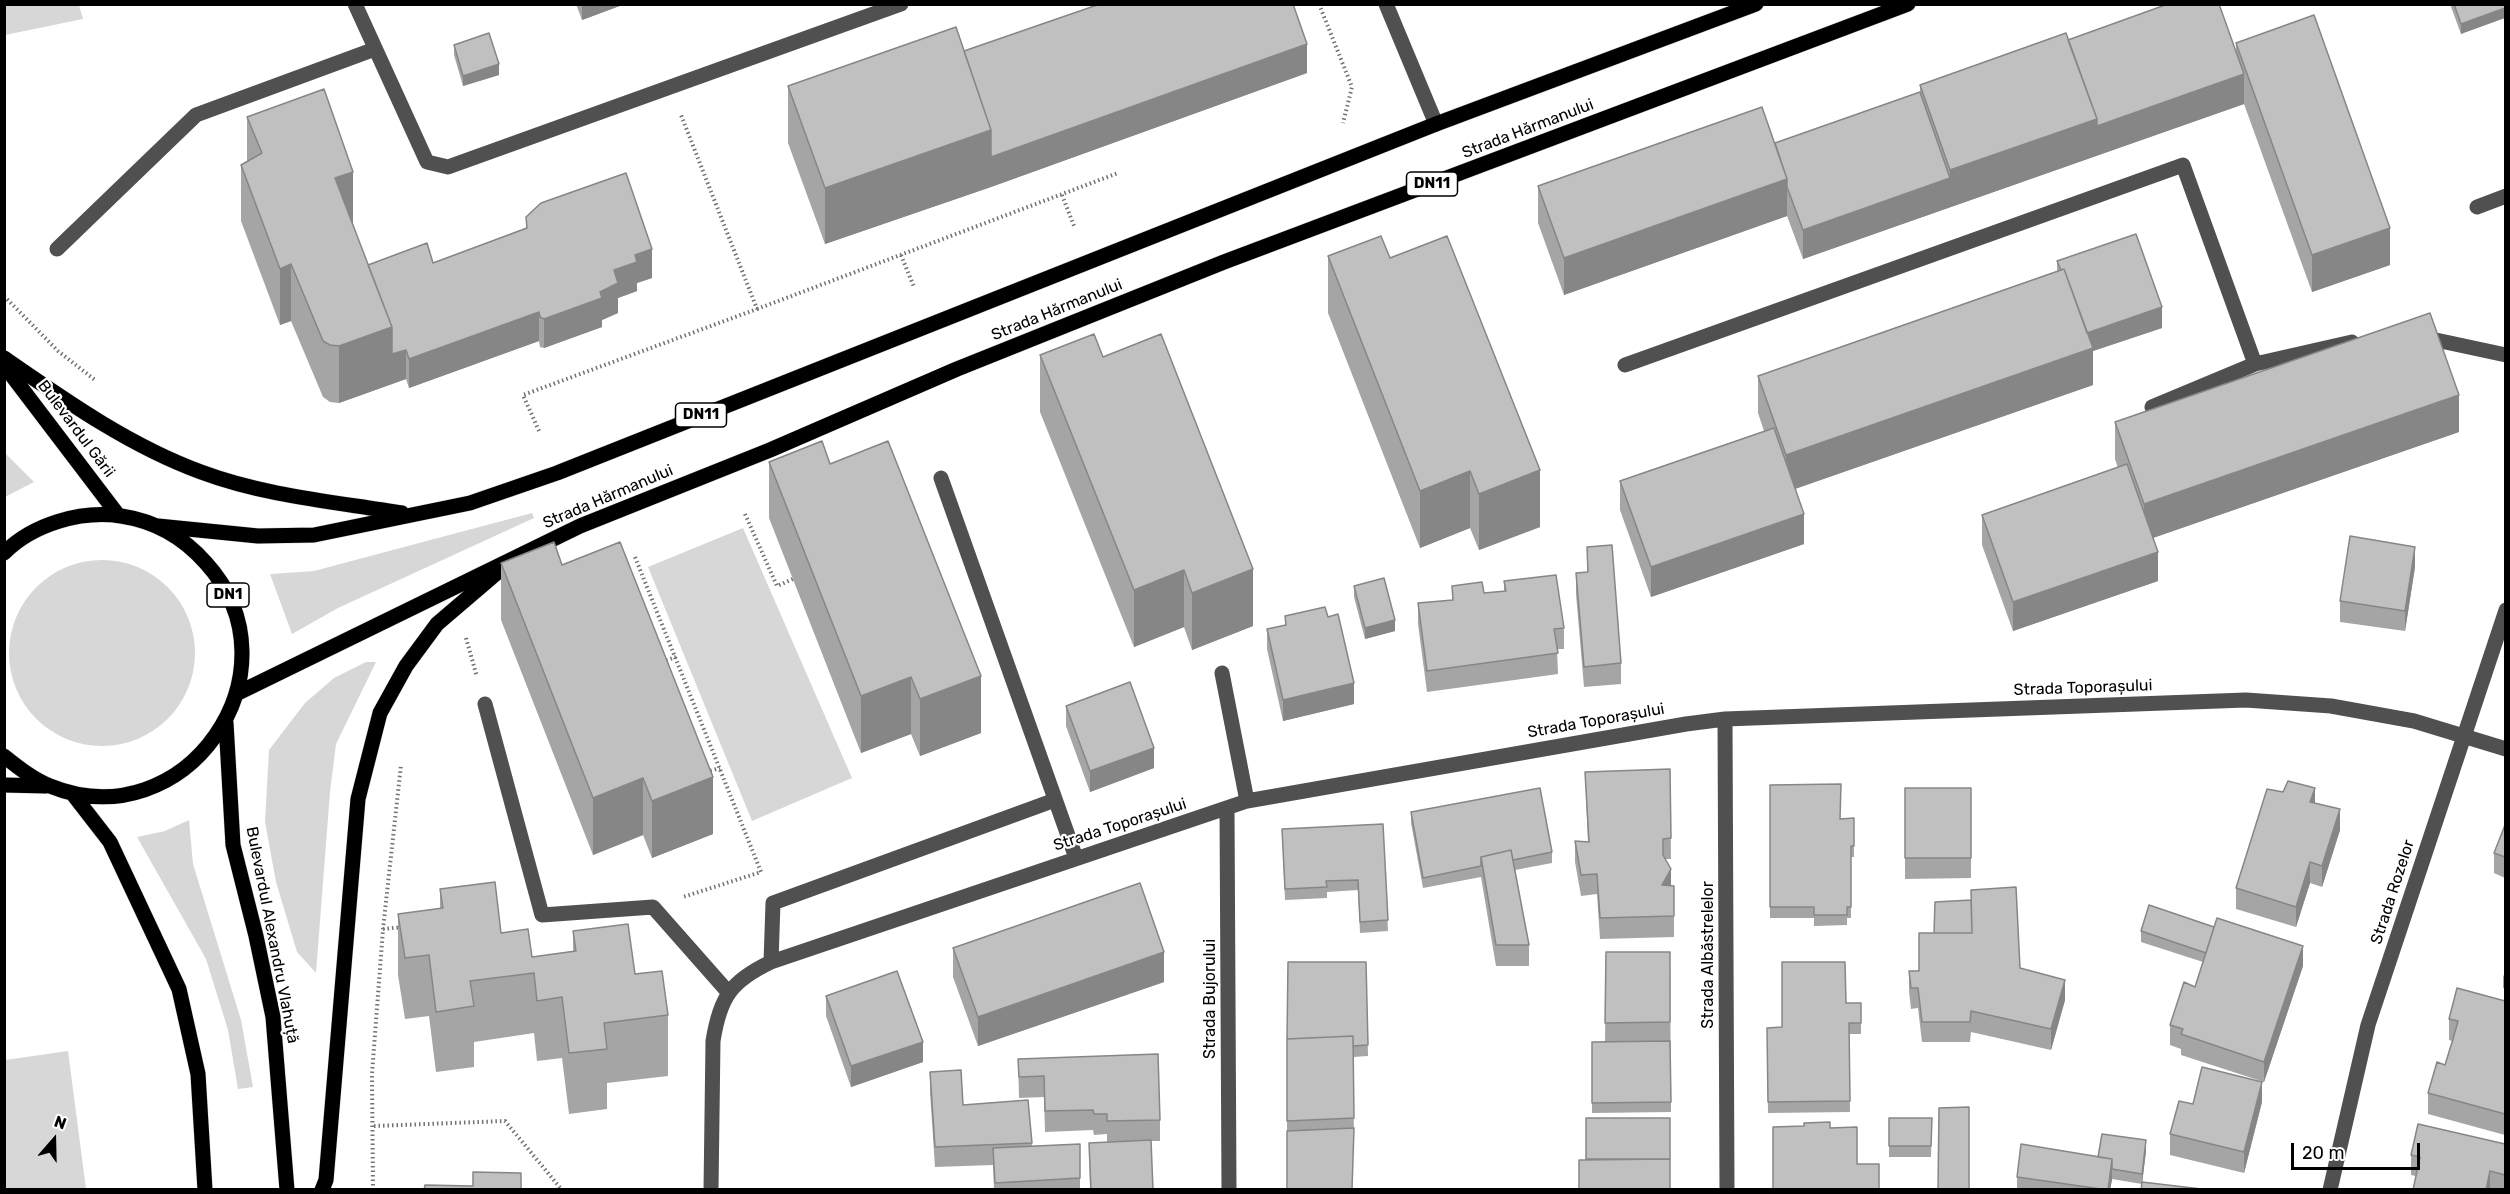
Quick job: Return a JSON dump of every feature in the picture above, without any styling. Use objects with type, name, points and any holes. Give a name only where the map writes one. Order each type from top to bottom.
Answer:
[{"type":"main road","name":"Strada Hărmanului","points":[[158,526],[258,536],[314,534],[470,502],[557,473],[1436,124],[1756,4]]},
{"type":"main road","name":"Strada Hărmanului","points":[[238,693],[523,552],[957,369],[1224,262],[1908,4]]},
{"type":"main road","points":[[4,358],[67,402],[129,438],[201,472],[256,488],[411,514]]},
{"type":"main road","name":"Bulevardul Gării","points":[[4,365],[118,515]]},
{"type":"main road","name":"DN1","points":[[4,553],[38,529],[67,519],[96,514],[118,515],[158,526],[192,548],[219,577],[237,614],[243,653],[238,693],[226,723],[208,748],[194,761],[161,783],[132,793],[102,796],[72,793],[29,776],[4,756]]},
{"type":"main road","points":[[322,1190],[326,1180],[336,1078],[358,799],[381,712],[406,666],[437,624],[523,552]]},
{"type":"main road","name":"Bulevardul Alexandru Vlahuță","points":[[226,723],[233,845],[273,1017],[287,1190]]},
{"type":"main road","points":[[4,785],[50,786]]},
{"type":"main road","points":[[72,793],[110,842],[178,989],[198,1074],[205,1190]]},
{"type":"street","points":[[355,4],[427,162],[448,166],[901,4]]},
{"type":"street","points":[[1386,4],[1436,124]]},
{"type":"street","points":[[57,249],[196,115],[375,49]]},
{"type":"street","points":[[1625,364],[2183,165],[2255,364]]},
{"type":"street","points":[[2477,207],[2505,196]]},
{"type":"street","points":[[2409,334],[2505,355]]},
{"type":"street","points":[[2152,407],[2255,364],[2366,339]]},
{"type":"street","points":[[941,478],[1076,858]]},
{"type":"street","name":"Strada Rozelor","points":[[2330,1190],[2368,1025],[2505,610]]},
{"type":"street","points":[[1222,674],[1247,801]]},
{"type":"street","name":"Strada Toporașului","points":[[728,992],[744,975],[771,962],[1247,801],[1686,723],[1725,719],[2246,700],[2331,706],[2414,721],[2505,749]]},
{"type":"street","points":[[485,704],[542,915],[653,907],[728,992],[717,1017],[713,1041],[711,1190]]},
{"type":"street","name":"Strada Albăstrelelor","points":[[1725,719],[1726,1190]]},
{"type":"street","points":[[771,962],[773,903],[1055,800]]},
{"type":"street","name":"Strada Bujorului","points":[[1227,808],[1229,1190]]},
{"type":"path","points":[[1319,4],[1352,87],[1343,123]]},
{"type":"path","points":[[670,86],[757,309]]},
{"type":"path","points":[[538,431],[523,395],[1118,173]]},
{"type":"path","points":[[1062,195],[1074,226]]},
{"type":"path","points":[[901,255],[914,287]]},
{"type":"path","points":[[4,296],[58,351],[101,385]]},
{"type":"path","points":[[745,514],[777,586],[792,579]]},
{"type":"path","points":[[634,557],[761,873],[653,907]]},
{"type":"path","points":[[458,639],[464,632],[485,704]]},
{"type":"path","points":[[657,664],[676,657]]},
{"type":"path","points":[[373,1190],[372,1074],[383,929],[402,759]]},
{"type":"path","points":[[700,774],[720,768]]},
{"type":"path","points":[[383,929],[406,927]]},
{"type":"path","points":[[374,1126],[505,1121],[562,1190]]},
{"type":"shaded area","points":[[5,4],[79,5],[83,19],[5,35]]},
{"type":"shaded area","points":[[5,453],[34,482],[5,497]]},
{"type":"shaded area","points":[[532,513],[534,518],[338,608],[292,634],[270,574],[314,571]]},
{"type":"shaded area","points":[[743,528],[852,778],[752,821],[648,567]]},
{"type":"shaded area","points":[[102,560],[137,567],[168,587],[188,618],[195,653],[188,688],[168,719],[137,739],[102,746],[67,739],[36,719],[16,688],[9,653],[16,618],[36,587],[67,567]]},
{"type":"shaded area","points":[[366,662],[376,662],[336,744],[330,792],[316,973],[297,952],[276,882],[265,822],[269,750],[305,703],[334,678]]},
{"type":"shaded area","points":[[189,820],[193,864],[241,1020],[253,1087],[238,1089],[228,1030],[206,959],[137,837],[165,831]]},
{"type":"shaded area","points":[[68,1051],[86,1189],[5,1189],[5,1060]]},
{"type":"building","points":[[1100,4],[1293,4],[1307,44],[991,157],[991,130],[964,51]]},
{"type":"building","points":[[2168,4],[2219,4],[2244,74],[2097,126],[2097,119],[2068,40]]},
{"type":"building","points":[[2454,4],[2505,4],[2505,8],[2461,24]]},
{"type":"building","points":[[2314,15],[2390,228],[2312,255],[2236,43]]},
{"type":"building","points":[[956,27],[991,130],[825,188],[788,86]]},
{"type":"building","points":[[489,33],[499,64],[463,76],[454,45]]},
{"type":"building","points":[[2066,33],[2097,119],[1950,170],[1920,85]]},
{"type":"building","points":[[324,89],[353,172],[335,178],[392,327],[339,346],[323,341],[291,264],[280,269],[241,165],[262,153],[247,117]]},
{"type":"building","points":[[1920,92],[1950,178],[1803,230],[1787,187],[1787,179],[1775,143]]},
{"type":"building","points":[[1762,107],[1787,179],[1564,258],[1538,186]]},
{"type":"building","points":[[626,173],[652,249],[635,255],[637,262],[614,270],[618,283],[600,292],[602,298],[544,319],[540,317],[539,312],[409,359],[406,350],[392,354],[392,327],[368,265],[427,243],[433,263],[527,228],[526,217],[541,203]]},
{"type":"building","points":[[2136,234],[2162,307],[2087,333],[2064,269],[2061,270],[2057,261]]},
{"type":"building","points":[[1381,236],[1390,258],[1447,236],[1540,470],[1479,494],[1470,471],[1420,491],[1328,256]]},
{"type":"building","points":[[2064,269],[2093,348],[1786,455],[1758,376]]},
{"type":"building","points":[[2430,313],[2459,395],[2144,504],[2115,422]]},
{"type":"building","points":[[1094,334],[1103,357],[1161,334],[1253,569],[1192,593],[1184,570],[1134,590],[1040,355]]},
{"type":"building","points":[[1774,428],[1804,514],[1651,567],[1620,481]]},
{"type":"building","points":[[822,441],[830,464],[888,441],[981,676],[920,699],[911,677],[861,696],[769,462]]},
{"type":"building","points":[[2127,464],[2158,552],[2013,602],[1982,515]]},
{"type":"building","points":[[2350,536],[2415,547],[2405,611],[2340,601]]},
{"type":"building","points":[[554,542],[562,565],[620,542],[713,777],[652,801],[643,778],[593,798],[501,563]]},
{"type":"building","points":[[1612,545],[1621,663],[1584,667],[1576,573],[1588,572],[1587,547]]},
{"type":"building","points":[[1556,575],[1564,628],[1554,629],[1558,653],[1427,671],[1418,603],[1453,600],[1452,586],[1482,582],[1484,593],[1506,591],[1504,581]]},
{"type":"building","points":[[1384,578],[1395,620],[1365,628],[1354,586]]},
{"type":"building","points":[[1325,607],[1328,617],[1338,614],[1354,683],[1283,700],[1267,629],[1286,625],[1285,616]]},
{"type":"building","points":[[1130,682],[1154,748],[1090,771],[1066,706]]},
{"type":"building","points":[[1670,769],[1671,838],[1663,839],[1663,855],[1671,869],[1662,885],[1674,886],[1674,916],[1600,918],[1597,874],[1581,875],[1575,841],[1589,842],[1585,772]]},
{"type":"building","points":[[2288,781],[2315,788],[2310,802],[2340,809],[2322,866],[2310,862],[2296,907],[2236,888],[2267,789],[2283,792]]},
{"type":"building","points":[[1841,784],[1840,819],[1854,818],[1854,846],[1851,846],[1851,907],[1847,907],[1847,915],[1814,915],[1814,907],[1770,907],[1770,785]]},
{"type":"building","points":[[1540,788],[1552,852],[1513,860],[1511,850],[1481,857],[1481,866],[1423,878],[1411,812]]},
{"type":"building","points":[[1905,788],[1971,788],[1971,858],[1905,858]]},
{"type":"building","points":[[1383,824],[1388,920],[1360,922],[1358,880],[1326,881],[1327,887],[1285,889],[1282,829]]},
{"type":"building","points":[[2505,825],[2505,857],[2494,853]]},
{"type":"building","points":[[1511,850],[1529,945],[1496,945],[1481,857]]},
{"type":"building","points":[[495,882],[501,933],[528,929],[532,957],[576,951],[573,931],[628,924],[635,974],[662,971],[668,1015],[604,1023],[607,1049],[569,1053],[562,997],[537,1001],[534,973],[470,981],[474,1006],[436,1012],[429,955],[405,958],[398,914],[443,908],[440,889]]},
{"type":"building","points":[[1140,883],[1164,952],[978,1017],[953,948]]},
{"type":"building","points":[[2016,887],[2020,968],[2065,980],[2051,1029],[1971,1011],[1970,1022],[1922,1022],[1918,988],[1911,988],[1909,971],[1919,971],[1919,933],[1972,933],[1971,890]]},
{"type":"building","points":[[1971,900],[1972,933],[1934,933],[1935,902]]},
{"type":"building","points":[[2149,905],[2214,927],[2206,953],[2141,931]]},
{"type":"building","points":[[2217,918],[2303,946],[2264,1062],[2181,1034],[2183,1029],[2170,1025],[2184,982],[2195,987]]},
{"type":"building","points":[[1606,952],[1670,952],[1670,1022],[1605,1023]]},
{"type":"building","points":[[1288,962],[1366,962],[1368,1045],[1353,1046],[1353,1036],[1287,1039]]},
{"type":"building","points":[[1782,962],[1845,962],[1846,1003],[1861,1003],[1861,1023],[1849,1023],[1850,1101],[1768,1102],[1767,1028],[1782,1027]]},
{"type":"building","points":[[897,971],[923,1042],[851,1066],[826,996]]},
{"type":"building","points":[[2457,988],[2505,1001],[2505,1114],[2428,1093],[2437,1062],[2445,1065],[2458,1021],[2449,1019]]},
{"type":"building","points":[[1353,1036],[1354,1118],[1287,1121],[1287,1039]]},
{"type":"building","points":[[1670,1041],[1671,1102],[1592,1103],[1592,1042]]},
{"type":"building","points":[[1158,1054],[1160,1120],[1107,1121],[1107,1114],[1094,1114],[1093,1110],[1045,1111],[1044,1076],[1019,1077],[1018,1059]]},
{"type":"building","points":[[2202,1067],[2262,1082],[2244,1152],[2170,1134],[2179,1101],[2193,1104]]},
{"type":"building","points":[[961,1070],[963,1105],[1028,1100],[1032,1143],[935,1147],[930,1072]]},
{"type":"building","points":[[1969,1107],[1969,1190],[1938,1190],[1939,1108]]},
{"type":"building","points":[[1586,1118],[1670,1118],[1670,1159],[1586,1159]]},
{"type":"building","points":[[1889,1118],[1932,1118],[1931,1146],[1889,1146]]},
{"type":"building","points":[[1830,1122],[1830,1128],[1857,1127],[1857,1164],[1879,1164],[1879,1190],[1773,1190],[1773,1127]]},
{"type":"building","points":[[2418,1124],[2505,1144],[2505,1175],[2490,1171],[2486,1190],[2413,1190],[2420,1157],[2411,1155]]},
{"type":"building","points":[[1354,1128],[1352,1190],[1287,1190],[1287,1131]]},
{"type":"building","points":[[2102,1134],[2146,1140],[2142,1174],[2112,1169],[2112,1159],[2098,1157]]},
{"type":"building","points":[[1151,1140],[1153,1190],[1091,1190],[1089,1143]]},
{"type":"building","points":[[1080,1144],[1080,1178],[995,1183],[993,1148]]},
{"type":"building","points":[[2021,1144],[2112,1159],[2108,1190],[2017,1177]]},
{"type":"building","points":[[1670,1159],[1670,1190],[1579,1190],[1579,1160]]},
{"type":"building","points":[[473,1172],[521,1173],[521,1190],[424,1190],[425,1185],[473,1186]]},
{"type":"building","points":[[2142,1182],[2210,1190],[2141,1190]]}]
